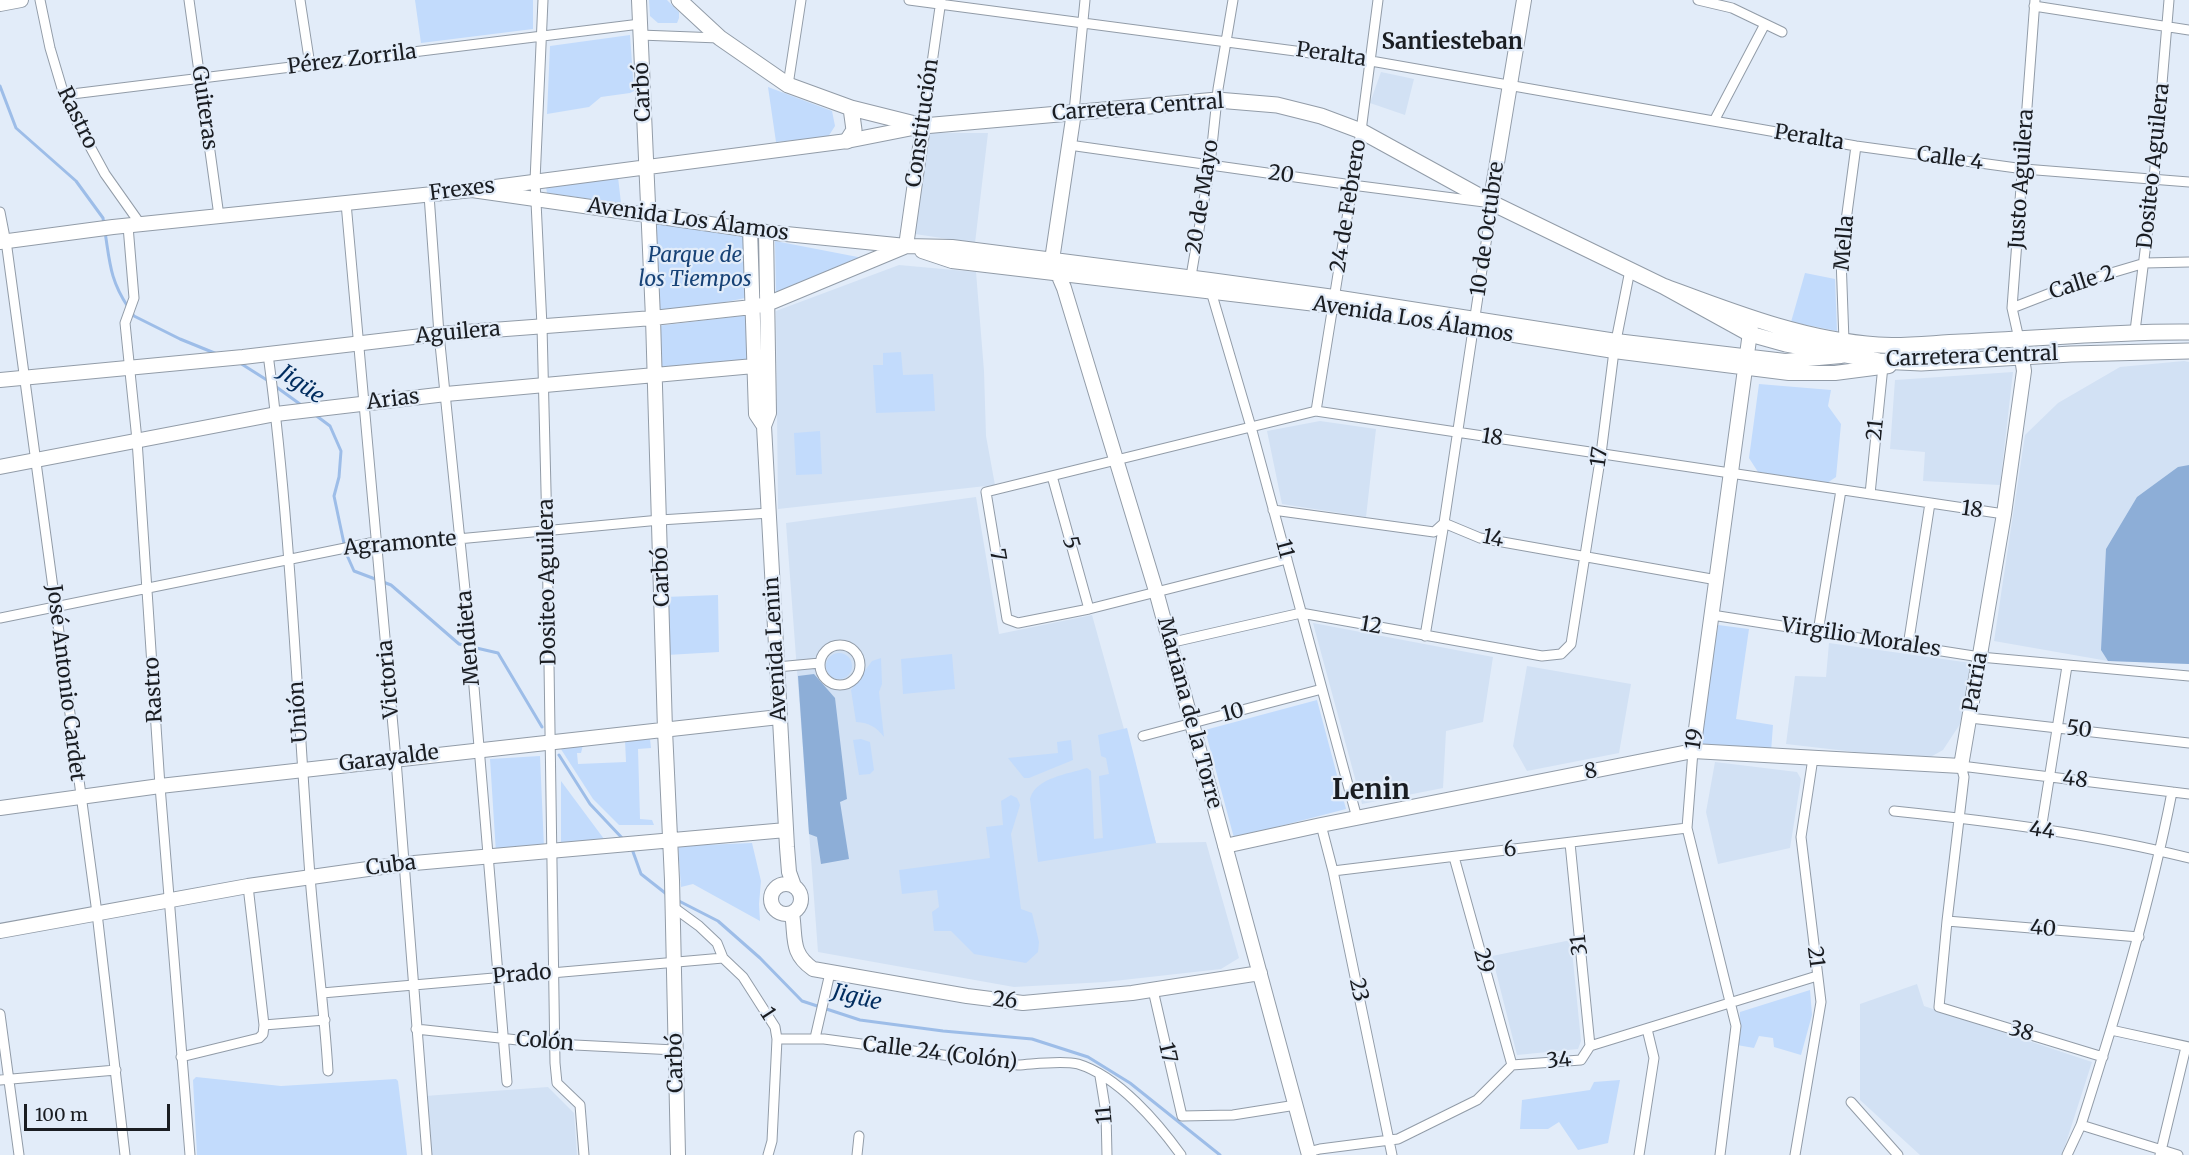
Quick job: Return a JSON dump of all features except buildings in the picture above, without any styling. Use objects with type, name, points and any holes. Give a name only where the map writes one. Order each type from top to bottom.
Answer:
[{"type":"main road","name":"Carretera Central","points":[[679,0],[720,38],[788,85],[851,108],[923,126],[1217,100],[1277,105],[1321,116],[1361,131],[1492,202],[1751,327],[1801,333],[1879,361],[1921,363],[2132,351],[2189,351]]},
{"type":"main road","points":[[847,141],[854,130],[851,108]]},
{"type":"main road","name":"Carretera Central","points":[[1844,349],[2135,331],[2189,332]]},
{"type":"street","name":"Rastro","points":[[40,0],[50,48],[64,95],[134,225],[134,298],[125,323],[137,440],[160,786],[190,1155]]},
{"type":"street","name":"Guiteras","points":[[189,0],[219,216]]},
{"type":"street","points":[[300,0],[310,65]]},
{"type":"street","name":"Dositeo Aguilera","points":[[543,0],[535,181],[542,326],[552,742],[551,851],[555,1044],[557,1083],[580,1105],[584,1155]]},
{"type":"street","name":"Carbó","points":[[639,0],[653,318],[665,730],[675,962],[678,1155]]},
{"type":"street","points":[[788,85],[801,0]]},
{"type":"street","name":"Peralta","points":[[909,0],[940,2],[1082,24],[1371,60],[1856,146]]},
{"type":"street","points":[[1052,260],[1074,112],[1085,0]]},
{"type":"street","name":"20 de Mayo","points":[[1190,283],[1210,165],[1217,100],[1233,0]]},
{"type":"street","name":"24 de Febrero","points":[[1316,411],[1361,131],[1378,0]]},
{"type":"street","name":"10 de Octubre","points":[[1425,636],[1458,432],[1509,84],[1524,0]]},
{"type":"street","points":[[1698,0],[1732,8],[1782,32]]},
{"type":"street","name":"Dositeo Aguilera","points":[[2135,331],[2154,179],[2169,0]]},
{"type":"street","name":"Constitución","points":[[906,246],[940,2]]},
{"type":"street","points":[[2035,3],[2189,30]]},
{"type":"street","name":"Justo Aguilera","points":[[2022,357],[2012,308],[2035,3]]},
{"type":"street","points":[[1714,121],[1765,24]]},
{"type":"street","name":"Pérez Zorrila","points":[[64,95],[541,36],[640,30],[720,38]]},
{"type":"street","name":"Frexes","points":[[3,242],[113,227],[472,190],[847,141],[923,126]]},
{"type":"street","name":"20","points":[[1069,145],[1352,185],[1492,202]]},
{"type":"street","name":"Calle 4","points":[[1856,146],[2024,169],[2189,182]]},
{"type":"street","name":"Mella","points":[[1844,349],[1840,258],[1856,146]]},
{"type":"street","name":"Avenida Los Álamos","points":[[472,190],[766,232],[906,246],[951,247],[1052,260],[1190,283]]},
{"type":"street","name":"Mendieta","points":[[429,195],[439,334],[470,639],[507,1082]]},
{"type":"street","name":"Victoria","points":[[346,203],[396,758],[427,1155]]},
{"type":"street","name":"José Antonio Cardet","points":[[0,212],[97,913],[125,1155]]},
{"type":"street","name":"Avenida Lenin","points":[[750,229],[756,414],[764,426]]},
{"type":"street","name":"Avenida Lenin","points":[[766,232],[769,413],[764,426],[779,717],[788,881],[800,892],[802,902],[797,911],[782,914],[771,903],[772,892],[788,881]]},
{"type":"street","name":"Avenida Los Álamos","points":[[906,246],[952,261],[1058,273],[1210,285],[1615,346],[1747,362],[1790,373],[1835,372],[1921,363]]},
{"type":"street","name":"Aguilera","points":[[0,380],[243,357],[439,334],[653,318],[752,307],[767,304],[906,246]]},
{"type":"street","name":"Mariana de la Torre","points":[[1052,260],[1064,288],[1156,591],[1309,1154]]},
{"type":"street","name":"Calle 2","points":[[2012,308],[2074,284],[2145,263],[2189,262]]},
{"type":"street","name":"17","points":[[1571,645],[1601,454],[1615,346],[1630,270]]},
{"type":"street","name":"11","points":[[1210,285],[1358,818]]},
{"type":"street","name":"19","points":[[1720,1155],[1736,1026],[1687,828],[1693,750],[1751,327]]},
{"type":"street","name":"Avenida Los Álamos","points":[[1747,362],[1805,361],[1844,349]]},
{"type":"street","name":"Unión","points":[[268,354],[276,414],[310,876],[328,1071]]},
{"type":"street","name":"Patria","points":[[1939,1007],[1964,777],[1961,766],[2004,514],[2024,371],[2022,357]]},
{"type":"street","name":"Arias","points":[[0,467],[276,414],[446,394],[754,366]]},
{"type":"street","name":"21","points":[[1870,494],[1883,366]]},
{"type":"street","name":"18","points":[[986,492],[1316,411],[2004,514]]},
{"type":"street","name":"5","points":[[1052,476],[1089,609]]},
{"type":"street","points":[[1818,632],[1841,490]]},
{"type":"street","name":"7","points":[[986,492],[1007,619],[1018,623],[1089,609]]},
{"type":"street","points":[[1908,646],[1929,503]]},
{"type":"street","points":[[1273,510],[1434,532],[1444,523]]},
{"type":"street","name":"Agramonte","points":[[0,618],[370,543],[383,546],[660,520],[770,513]]},
{"type":"street","name":"14","points":[[1444,523],[1480,538],[1717,580]]},
{"type":"street","points":[[1089,609],[1287,560]]},
{"type":"street","name":"12","points":[[1169,643],[1302,614],[1542,656],[1561,654],[1571,645]]},
{"type":"street","name":"Virgilio Morales","points":[[1712,615],[1980,657],[2189,676]]},
{"type":"street","points":[[835,646],[841,646],[855,652],[860,665],[855,678],[841,686],[831,684],[826,680],[820,663],[827,651],[835,646]]},
{"type":"street","points":[[777,667],[820,663]]},
{"type":"street","points":[[2041,830],[2067,666]]},
{"type":"street","name":"10","points":[[1143,736],[1322,689]]},
{"type":"street","name":"Garayalde","points":[[0,808],[396,758],[779,717]]},
{"type":"street","name":"50","points":[[1970,718],[2189,743]]},
{"type":"street","points":[[1940,765],[1950,760],[1958,751],[1967,733]]},
{"type":"street","name":"8","points":[[1225,846],[1693,750],[1961,766]]},
{"type":"street","name":"21","points":[[1795,1155],[1821,1002],[1801,837],[1813,758]]},
{"type":"street","name":"48","points":[[1961,766],[2189,794]]},
{"type":"street","points":[[2067,1155],[2081,1125],[2139,937],[2161,851],[2172,792]]},
{"type":"street","name":"44","points":[[1894,811],[2041,830],[2189,858]]},
{"type":"street","name":"23","points":[[1321,825],[1333,871],[1392,1155]]},
{"type":"street","name":"6","points":[[1333,871],[1687,828]]},
{"type":"street","name":"Cuba","points":[[0,932],[310,876],[403,864],[786,830]]},
{"type":"street","name":"31","points":[[1570,843],[1590,1046]]},
{"type":"street","name":"29","points":[[1454,857],[1512,1065]]},
{"type":"street","points":[[181,1057],[259,1038],[263,1034],[264,1025],[248,886]]},
{"type":"street","name":"1","points":[[673,907],[717,943],[723,958],[743,977],[775,1027],[777,1039],[772,1141],[768,1155]]},
{"type":"street","name":"26","points":[[792,913],[795,950],[799,957],[813,969],[967,996],[1023,1003],[1050,1002],[1153,990],[1260,973]]},
{"type":"street","name":"40","points":[[1947,921],[2139,937]]},
{"type":"street","name":"Prado","points":[[322,993],[723,958]]},
{"type":"street","points":[[820,1039],[820,1020],[830,973]]},
{"type":"street","name":"34","points":[[1512,1065],[1581,1060],[1590,1046],[1817,976]]},
{"type":"street","name":"17","points":[[1153,990],[1182,1116],[1233,1115],[1296,1105]]},
{"type":"street","name":"38","points":[[1939,1007],[2103,1057]]},
{"type":"street","points":[[0,1014],[5,1079],[19,1155]]},
{"type":"street","points":[[264,1025],[325,1020]]},
{"type":"street","name":"Colón","points":[[416,1029],[555,1044],[675,1050]]},
{"type":"street","points":[[1639,1155],[1654,1058],[1647,1029]]},
{"type":"street","points":[[2111,1030],[2187,1047],[2161,1153]]},
{"type":"street","name":"Calle 24 (Colón)","points":[[777,1039],[820,1039],[1018,1065],[1078,1064],[1111,1082],[1146,1112],[1181,1155]]},
{"type":"street","points":[[1309,1154],[1320,1149],[1398,1139],[1477,1100],[1512,1065]]},
{"type":"street","points":[[5,1079],[116,1070]]},
{"type":"street","name":"11","points":[[1100,1076],[1106,1113],[1107,1155]]},
{"type":"street","points":[[1851,1102],[1899,1154]]},
{"type":"street","points":[[2081,1125],[2161,1153],[2178,1155]]},
{"type":"street","points":[[857,1155],[858,1136]]},
{"type":"shaded area","points":[[1381,72],[1414,79],[1405,115],[1370,103]]},
{"type":"shaded area","points":[[929,133],[988,133],[975,243],[915,234]]},
{"type":"shaded area","points":[[899,265],[976,272],[984,371],[986,436],[995,485],[778,509],[776,311]]},
{"type":"shaded area","points":[[2189,362],[2189,664],[2108,661],[1994,641],[2025,435],[2058,403],[2120,367]]},
{"type":"shaded area","points":[[2013,372],[2000,485],[1923,481],[1925,452],[1890,449],[1895,380]]},
{"type":"shaded area","points":[[1320,421],[1376,429],[1366,517],[1282,504],[1267,431]]},
{"type":"shaded area","points":[[2189,465],[2189,664],[2108,661],[2101,650],[2106,549],[2137,497],[2178,467]]},
{"type":"shaded area","points":[[976,497],[999,634],[1092,615],[1156,843],[1206,842],[1239,958],[1221,969],[1105,982],[1014,987],[818,952],[786,523]]},
{"type":"shaded area","points":[[1313,623],[1493,657],[1483,722],[1446,731],[1443,788],[1362,804]]},
{"type":"shaded area","points":[[1829,643],[1971,663],[1962,721],[1943,750],[1925,760],[1786,744],[1795,676],[1826,677]]},
{"type":"shaded area","points":[[1527,666],[1631,684],[1619,753],[1527,771],[1513,746]]},
{"type":"shaded area","points":[[814,674],[835,698],[847,799],[840,802],[849,859],[821,864],[817,837],[809,834],[798,676]]},
{"type":"shaded area","points":[[1715,762],[1797,772],[1801,779],[1790,848],[1718,864],[1706,812]]},
{"type":"shaded area","points":[[1571,940],[1581,1041],[1578,1049],[1517,1055],[1492,956]]},
{"type":"shaded area","points":[[1917,984],[1924,1006],[2092,1062],[2062,1155],[1920,1155],[1860,1100],[1860,1004]]},
{"type":"shaded area","points":[[548,1087],[574,1113],[577,1155],[429,1155],[425,1096]]},
{"type":"green space","points":[[415,0],[533,0],[533,29],[421,43]]},
{"type":"green space","points":[[649,0],[667,0],[679,12],[677,23],[658,23],[650,16]]},
{"type":"green space","points":[[630,35],[634,91],[601,97],[589,107],[547,114],[550,46]]},
{"type":"green space","points":[[768,87],[832,111],[835,126],[828,137],[776,142]]},
{"type":"green space","points":[[618,177],[621,203],[547,193],[546,187]]},
{"type":"green space","name":"Parque de los Tiempos","points":[[655,222],[744,237],[745,298],[657,313]]},
{"type":"green space","points":[[775,241],[863,258],[776,296]]},
{"type":"green space","points":[[1805,273],[1835,279],[1837,331],[1791,322]]},
{"type":"green space","points":[[749,315],[750,364],[657,370],[657,326]]},
{"type":"green space","points":[[901,352],[903,375],[933,374],[935,411],[876,413],[873,365],[883,365],[883,353]]},
{"type":"green space","points":[[1759,384],[1831,390],[1828,406],[1841,424],[1836,477],[1827,483],[1758,472],[1749,458]]},
{"type":"green space","points":[[820,431],[822,474],[796,475],[794,433]]},
{"type":"green space","points":[[718,595],[719,652],[667,655],[665,597]]},
{"type":"green space","points":[[1718,625],[1749,629],[1736,719],[1773,725],[1771,752],[1700,745]]},
{"type":"green space","points":[[839,653],[848,657],[852,666],[848,675],[839,679],[830,675],[826,666],[830,657]]},
{"type":"green space","points":[[952,654],[955,689],[903,694],[901,659]]},
{"type":"green space","points":[[881,658],[882,684],[879,692],[884,737],[872,726],[856,722],[851,690],[872,661]]},
{"type":"green space","points":[[1317,700],[1346,809],[1234,838],[1205,730]]},
{"type":"green space","points":[[1127,728],[1156,843],[1038,862],[1030,799],[1033,792],[1038,786],[1053,778],[1087,768],[1091,771],[1094,839],[1103,838],[1099,776],[1109,774],[1106,758],[1101,756],[1098,735]]},
{"type":"green space","points":[[650,739],[651,748],[638,749],[640,819],[652,820],[654,825],[619,825],[593,799],[557,743],[584,741],[581,753],[577,753],[578,764],[626,762],[625,740]]},
{"type":"green space","points":[[861,739],[870,742],[874,770],[870,774],[859,775],[853,740]]},
{"type":"green space","points":[[1071,740],[1073,760],[1029,778],[1024,778],[1008,758],[1058,753],[1057,742]]},
{"type":"green space","points":[[540,756],[544,848],[496,853],[490,759]]},
{"type":"green space","points":[[561,781],[607,843],[561,847]]},
{"type":"green space","points":[[1011,795],[1017,798],[1020,805],[1011,834],[1021,909],[1032,913],[1039,942],[1038,952],[1026,963],[974,954],[951,931],[934,931],[932,912],[939,907],[937,890],[902,894],[899,870],[990,858],[986,827],[1003,825],[1001,801]]},
{"type":"green space","points":[[752,843],[761,881],[760,921],[693,884],[681,887],[678,846]]},
{"type":"green space","points":[[1810,990],[1812,1015],[1801,1055],[1774,1047],[1773,1038],[1759,1036],[1754,1048],[1737,1045],[1740,1012]]},
{"type":"green space","points":[[196,1077],[281,1086],[396,1079],[407,1155],[197,1155],[193,1080]]},
{"type":"green space","points":[[1620,1080],[1608,1143],[1578,1150],[1559,1122],[1548,1129],[1520,1129],[1522,1100],[1590,1090],[1594,1082]]},
{"type":"waterway","name":"Jigüe","points":[[0,86],[16,128],[76,181],[103,218],[104,225]]},
{"type":"waterway","name":"Jigüe","points":[[105,232],[114,280],[128,307]]},
{"type":"waterway","name":"Jigüe","points":[[132,313],[180,339],[217,354]]},
{"type":"waterway","name":"Jigüe","points":[[240,363],[270,382]]},
{"type":"waterway","name":"Jigüe","points":[[275,386],[304,407]]},
{"type":"waterway","name":"Jigüe","points":[[314,414],[330,426],[341,451],[339,477],[334,496],[346,553],[354,571],[391,585],[459,644],[498,653],[542,727]]},
{"type":"waterway","name":"Jigüe","points":[[559,755],[590,804],[623,839]]},
{"type":"waterway","name":"Jigüe","points":[[632,849],[641,874],[669,896]]},
{"type":"waterway","name":"Jigüe","points":[[677,900],[718,921],[760,958],[802,1001],[860,1020],[943,1031],[1032,1039],[1088,1057],[1130,1083],[1220,1155]]},
{"type":"district","name":"Santiesteban","points":[[1452,43]]},
{"type":"district","name":"Lenin","points":[[1371,791]]}]
